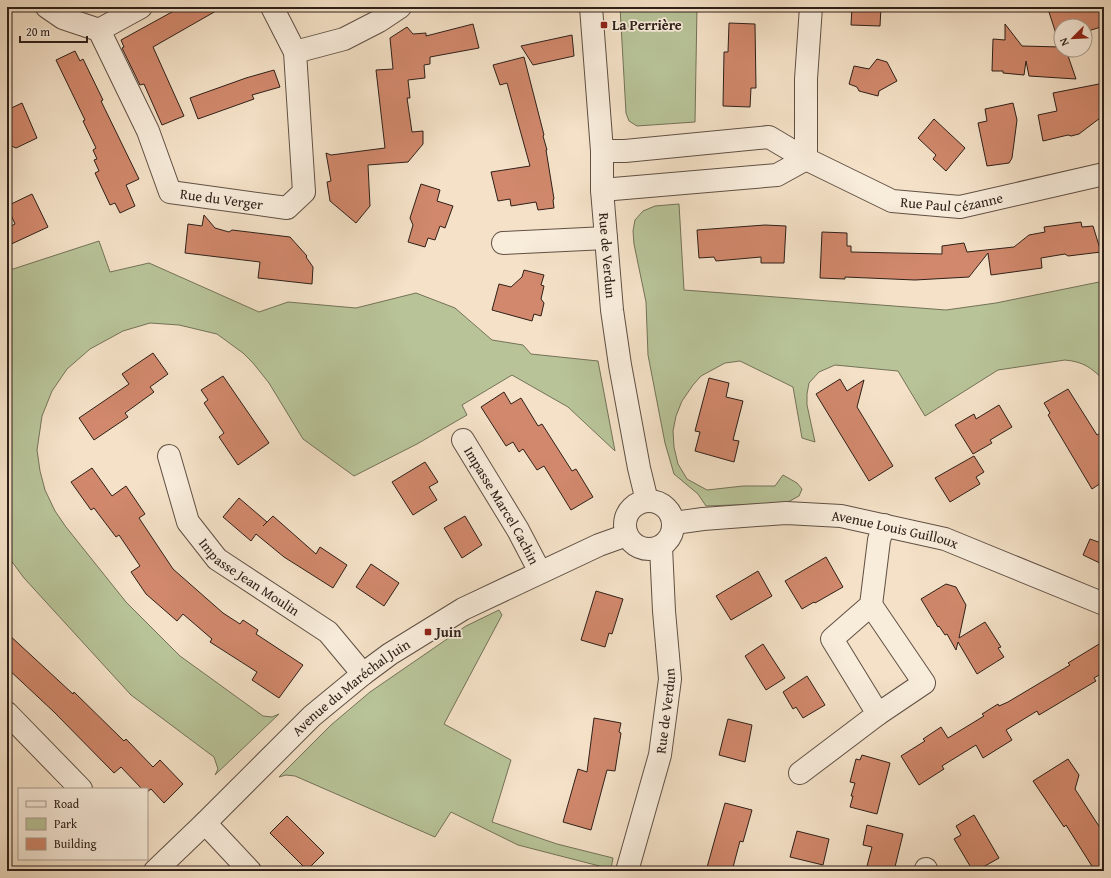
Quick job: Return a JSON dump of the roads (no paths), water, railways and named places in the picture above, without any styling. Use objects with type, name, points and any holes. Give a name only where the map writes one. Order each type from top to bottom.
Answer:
[{"type":"street","points":[[47,7],[63,18],[98,30],[141,7]]},
{"type":"street","name":"Rue du Verger","points":[[98,30],[148,131],[170,192],[287,208],[304,192],[295,52],[272,7]]},
{"type":"street","points":[[295,52],[344,39],[379,21],[400,7]]},
{"type":"street","name":"Rue de Verdun","points":[[591,7],[602,151],[602,190],[612,310],[620,365],[639,468],[647,501]]},
{"type":"street","points":[[602,190],[777,176],[806,159],[806,79],[811,7]]},
{"type":"street","name":"Rue Paul Cézanne","points":[[602,151],[625,151],[769,137],[806,159],[892,201],[960,207],[1104,174]]},
{"type":"street","points":[[503,243],[606,238]]},
{"type":"street","name":"Impasse Marcel Cachin","points":[[463,440],[518,530],[540,572]]},
{"type":"street","name":"Impasse Jean Moulin","points":[[169,456],[188,522],[217,559],[328,632],[363,674]]},
{"type":"street","points":[[647,501],[662,505],[672,516],[674,523],[671,537],[661,547],[653,550],[638,547],[627,536],[625,528],[628,513],[633,507],[647,501]]},
{"type":"street","name":"Avenue Louis Guilloux","points":[[674,523],[703,519],[786,513],[841,516],[945,539],[1104,604]]},
{"type":"street","points":[[800,773],[878,714],[924,683],[872,604],[879,540],[884,525]]},
{"type":"street","name":"Avenue du Maréchal Juin","points":[[153,865],[205,824],[312,716],[390,654],[463,609],[599,545],[627,536]]},
{"type":"street","name":"Rue de Verdun","points":[[627,871],[660,755],[670,679],[664,611],[661,547]]},
{"type":"street","points":[[872,604],[832,639],[878,714]]},
{"type":"street","points":[[7,714],[80,788]]},
{"type":"street","points":[[205,824],[250,871]]},
{"type":"place","name":"La Perrière","points":[[604,25]]},
{"type":"place","name":"Juin","points":[[428,632]]}]
